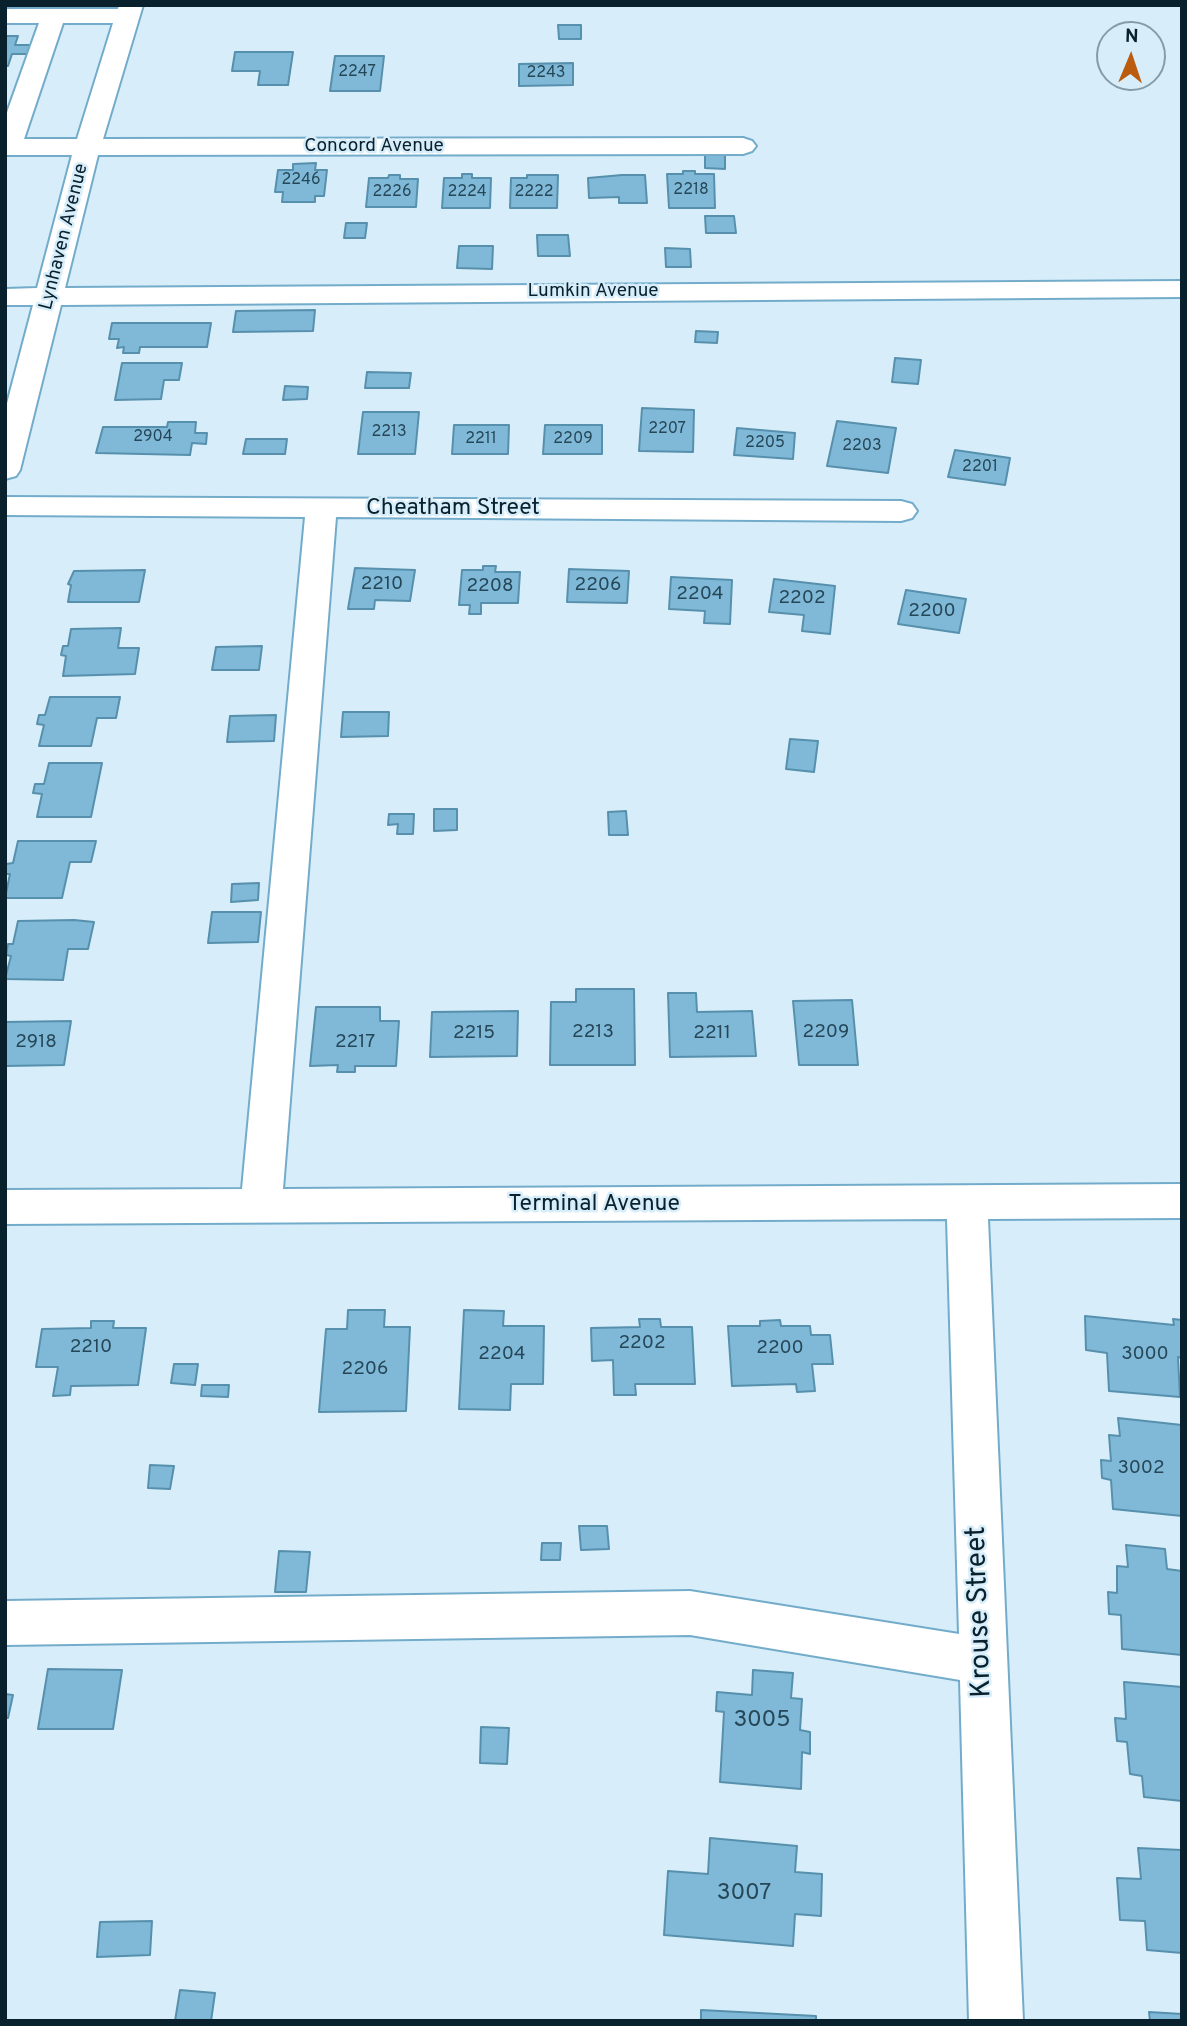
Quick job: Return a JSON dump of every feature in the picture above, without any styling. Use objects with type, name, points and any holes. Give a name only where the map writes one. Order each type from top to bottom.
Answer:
[{"type":"street","points":[[5,16],[129,11]]},
{"type":"street","name":"Lynhaven Avenue","points":[[5,470],[87,148],[129,11]]},
{"type":"street","points":[[6,147],[53,16]]},
{"type":"street","name":"Concord Avenue","points":[[6,147],[743,146]]},
{"type":"street","name":"Lumkin Avenue","points":[[5,297],[51,294],[1182,289]]},
{"type":"street","name":"Cheatham Street","points":[[5,506],[901,511]]},
{"type":"street","points":[[261,1206],[321,508]]},
{"type":"street","name":"Terminal Avenue","points":[[5,1207],[1182,1201]]},
{"type":"street","name":"Krouse Street","points":[[967,1203],[996,2021]]},
{"type":"street","points":[[5,1623],[690,1613],[983,1661]]},
{"type":"building","points":[[558,25],[581,25],[581,39],[559,39]]},
{"type":"building","points":[[5,36],[18,36],[15,45],[31,45],[28,54],[12,54],[8,66],[5,66]]},
{"type":"building","points":[[235,52],[293,52],[288,85],[258,85],[260,71],[232,71]]},
{"type":"building","points":[[335,56],[384,56],[380,91],[330,91]]},
{"type":"building","points":[[573,63],[573,85],[519,86],[519,64]]},
{"type":"building","points":[[705,151],[725,151],[725,169],[705,168]]},
{"type":"building","points":[[316,163],[315,170],[327,170],[324,196],[315,196],[315,202],[282,202],[283,192],[275,192],[278,170],[293,170],[293,164]]},
{"type":"building","points":[[683,171],[714,174],[715,208],[669,208],[667,174],[683,174]]},
{"type":"building","points":[[462,174],[472,174],[472,178],[491,178],[490,208],[442,208],[444,178],[462,178]]},
{"type":"building","points":[[389,175],[400,175],[400,179],[418,179],[416,207],[366,207],[369,178],[388,178]]},
{"type":"building","points":[[527,175],[558,175],[557,208],[510,208],[511,178],[527,178]]},
{"type":"building","points":[[645,175],[647,203],[619,203],[619,197],[589,198],[588,178]]},
{"type":"building","points":[[705,216],[734,216],[736,233],[706,233]]},
{"type":"building","points":[[346,223],[367,223],[365,238],[344,238]]},
{"type":"building","points":[[537,235],[568,235],[570,256],[538,256]]},
{"type":"building","points":[[459,246],[493,246],[492,269],[457,268]]},
{"type":"building","points":[[665,248],[690,249],[691,267],[666,267]]},
{"type":"building","points":[[315,310],[313,331],[233,332],[236,311]]},
{"type":"building","points":[[112,323],[211,323],[207,347],[140,347],[139,353],[123,353],[124,347],[117,348],[119,339],[109,339]]},
{"type":"building","points":[[696,331],[718,332],[717,343],[695,342]]},
{"type":"building","points":[[895,358],[921,360],[918,384],[892,382]]},
{"type":"building","points":[[122,363],[182,363],[179,380],[164,380],[161,399],[115,400]]},
{"type":"building","points":[[367,372],[411,373],[409,388],[365,388]]},
{"type":"building","points":[[285,386],[308,387],[307,399],[283,400]]},
{"type":"building","points":[[642,408],[694,410],[693,452],[639,451]]},
{"type":"building","points":[[363,412],[419,412],[415,454],[358,454]]},
{"type":"building","points":[[837,421],[896,428],[888,473],[827,466]]},
{"type":"building","points":[[168,422],[196,422],[195,433],[207,433],[206,444],[192,443],[190,455],[96,453],[103,427],[167,427]]},
{"type":"building","points":[[454,425],[509,425],[508,454],[452,454]]},
{"type":"building","points":[[545,425],[602,425],[602,454],[543,454]]},
{"type":"building","points":[[737,428],[795,433],[793,459],[734,455]]},
{"type":"building","points":[[246,439],[287,439],[285,454],[243,454]]},
{"type":"building","points":[[955,450],[1010,458],[1005,485],[948,477]]},
{"type":"building","points":[[483,566],[496,566],[495,572],[520,572],[518,603],[481,603],[481,614],[469,614],[470,605],[459,605],[462,570],[483,570]]},
{"type":"building","points":[[355,568],[415,570],[410,601],[375,600],[374,609],[348,609]]},
{"type":"building","points":[[569,569],[629,571],[627,603],[567,602]]},
{"type":"building","points":[[145,570],[139,602],[68,602],[71,585],[68,584],[74,571]]},
{"type":"building","points":[[671,577],[732,580],[730,624],[704,623],[705,611],[669,609]]},
{"type":"building","points":[[774,579],[835,586],[830,634],[802,631],[804,615],[769,612]]},
{"type":"building","points":[[906,590],[966,599],[959,633],[898,624]]},
{"type":"building","points":[[121,628],[118,648],[139,648],[135,674],[63,676],[66,656],[61,655],[63,646],[68,646],[71,629]]},
{"type":"building","points":[[262,646],[259,670],[212,670],[216,647]]},
{"type":"building","points":[[50,697],[120,697],[116,718],[97,718],[91,746],[39,746],[44,725],[37,724],[39,715],[45,715]]},
{"type":"building","points":[[343,712],[389,712],[388,736],[341,737]]},
{"type":"building","points":[[276,715],[274,741],[227,742],[230,716]]},
{"type":"building","points":[[790,739],[818,741],[814,772],[786,769]]},
{"type":"building","points":[[49,763],[102,763],[91,817],[37,817],[42,794],[33,793],[35,784],[44,784]]},
{"type":"building","points":[[434,809],[457,809],[457,830],[434,831]]},
{"type":"building","points":[[626,811],[628,835],[609,835],[608,812]]},
{"type":"building","points":[[389,814],[414,814],[413,834],[397,834],[398,824],[388,825]]},
{"type":"building","points":[[18,841],[96,841],[91,862],[70,862],[62,898],[5,898],[10,874],[5,874],[5,867],[6,864],[13,863]]},
{"type":"building","points":[[259,883],[258,900],[231,902],[232,884]]},
{"type":"building","points":[[212,912],[261,912],[258,942],[208,943]]},
{"type":"building","points":[[18,921],[94,922],[88,949],[68,949],[63,980],[5,979],[11,956],[6,955],[8,944],[13,944]]},
{"type":"building","points":[[576,989],[634,989],[635,1065],[550,1065],[551,1002],[576,1002]]},
{"type":"building","points":[[668,993],[696,993],[697,1012],[752,1011],[756,1056],[670,1057]]},
{"type":"building","points":[[852,1000],[858,1065],[799,1065],[793,1001]]},
{"type":"building","points":[[316,1007],[380,1007],[380,1021],[399,1021],[396,1066],[355,1066],[355,1072],[337,1072],[338,1065],[310,1066]]},
{"type":"building","points":[[518,1011],[517,1056],[430,1057],[432,1012]]},
{"type":"building","points":[[71,1021],[64,1065],[5,1066],[5,1022]]},
{"type":"building","points":[[348,1310],[385,1310],[384,1327],[410,1327],[406,1411],[319,1412],[326,1329],[347,1329]]},
{"type":"building","points":[[464,1310],[504,1311],[503,1326],[544,1326],[543,1384],[511,1384],[510,1410],[459,1409]]},
{"type":"building","points":[[1085,1316],[1174,1325],[1173,1319],[1182,1320],[1182,1358],[1178,1357],[1180,1397],[1109,1391],[1107,1353],[1086,1350]]},
{"type":"building","points":[[639,1319],[660,1319],[661,1327],[692,1327],[695,1384],[635,1384],[636,1395],[614,1395],[613,1360],[592,1361],[591,1328],[640,1327]]},
{"type":"building","points":[[780,1320],[781,1326],[810,1326],[811,1335],[830,1335],[833,1364],[812,1364],[815,1391],[797,1392],[796,1384],[732,1386],[728,1326],[760,1326],[760,1321]]},
{"type":"building","points":[[91,1321],[114,1321],[113,1328],[146,1328],[138,1385],[71,1386],[70,1395],[53,1396],[58,1367],[36,1367],[42,1329],[91,1328]]},
{"type":"building","points":[[174,1364],[198,1364],[195,1385],[171,1383]]},
{"type":"building","points":[[202,1385],[229,1385],[228,1397],[201,1396]]},
{"type":"building","points":[[1118,1418],[1182,1425],[1182,1516],[1113,1509],[1111,1480],[1102,1478],[1101,1460],[1111,1461],[1109,1435],[1120,1436]]},
{"type":"building","points":[[150,1465],[174,1466],[170,1489],[148,1488]]},
{"type":"building","points":[[579,1526],[607,1526],[609,1549],[581,1550]]},
{"type":"building","points":[[542,1543],[561,1543],[560,1560],[541,1560]]},
{"type":"building","points":[[1126,1545],[1165,1549],[1167,1569],[1182,1571],[1182,1655],[1122,1649],[1121,1615],[1109,1614],[1108,1592],[1117,1593],[1117,1566],[1128,1567]]},
{"type":"building","points":[[279,1551],[310,1552],[306,1592],[275,1592]]},
{"type":"building","points":[[48,1669],[122,1670],[113,1729],[38,1729]]},
{"type":"building","points":[[753,1670],[793,1673],[791,1698],[802,1699],[800,1730],[810,1732],[810,1754],[802,1752],[801,1789],[720,1782],[724,1712],[716,1711],[717,1692],[752,1695]]},
{"type":"building","points":[[1124,1682],[1182,1687],[1182,1801],[1144,1797],[1142,1776],[1130,1774],[1127,1742],[1117,1741],[1115,1718],[1126,1719]]},
{"type":"building","points":[[5,1694],[13,1695],[8,1718],[5,1718]]},
{"type":"building","points":[[481,1727],[509,1728],[507,1764],[480,1763]]},
{"type":"building","points":[[710,1838],[797,1846],[795,1872],[822,1874],[821,1916],[795,1914],[793,1946],[664,1935],[668,1871],[708,1874]]},
{"type":"building","points":[[1138,1848],[1182,1850],[1182,1953],[1147,1950],[1145,1921],[1120,1920],[1117,1878],[1141,1879]]},
{"type":"building","points":[[152,1921],[150,1955],[97,1957],[100,1922]]},
{"type":"building","points":[[180,1990],[215,1993],[211,2021],[175,2021]]},
{"type":"building","points":[[701,2010],[816,2016],[816,2021],[701,2021]]},
{"type":"building","points":[[1149,2012],[1182,2014],[1182,2021],[1150,2021]]}]
